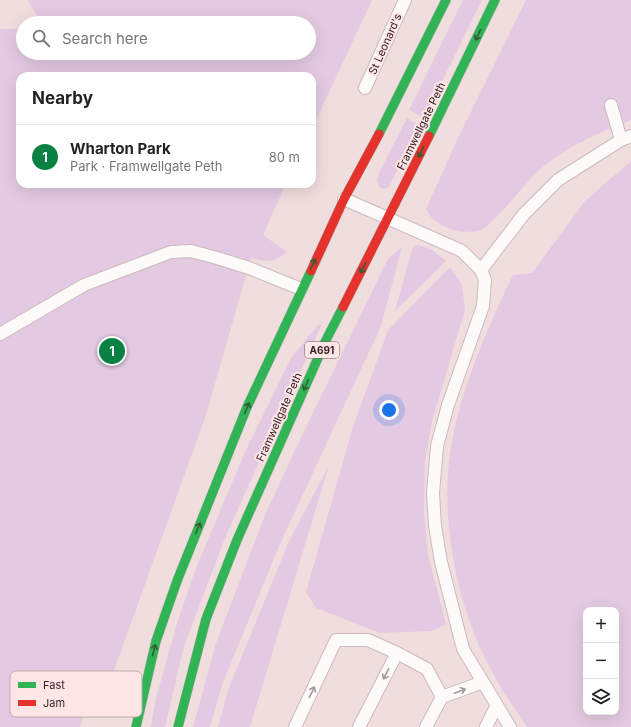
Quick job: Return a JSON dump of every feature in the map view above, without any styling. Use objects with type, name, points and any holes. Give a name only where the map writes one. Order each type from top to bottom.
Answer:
[{"type":"highway","points":[[142,701],[156,641],[177,580],[247,407],[344,199],[394,107],[446,0]]},
{"type":"highway","name":"Framwellgate Peth","points":[[178,727],[206,619],[237,540],[326,340],[388,218],[495,0]]},
{"type":"highway","points":[[136,727],[138,717]]},
{"type":"lane","name":"St Leonard's","points":[[365,88],[405,0]]},
{"type":"lane","points":[[481,270],[524,214],[558,180],[626,138],[611,105]]},
{"type":"lane","points":[[344,199],[462,251],[481,270],[485,280],[483,306],[446,412],[437,446],[433,492],[435,526],[441,562],[464,649],[510,727]]},
{"type":"lane","points":[[0,334],[84,285],[172,252],[191,251],[217,258],[249,268],[301,289]]},
{"type":"lane","points":[[295,727],[336,640],[368,640],[427,669],[442,697]]},
{"type":"lane","points":[[358,727],[397,653]]},
{"type":"lane","points":[[426,727],[442,697],[483,682]]},
{"type":"lane","points":[[486,727],[497,705]]},
{"type":"shaded area","points":[[28,0],[372,0],[316,120],[316,72],[16,72],[16,188],[284,188],[263,235],[287,252],[270,261],[251,258],[206,415],[114,671],[10,671],[10,717],[83,717],[80,727],[0,727],[0,29],[16,29],[16,60],[316,60],[316,16],[37,16]]},
{"type":"shaded area","points":[[463,0],[482,0],[424,118],[409,110]]},
{"type":"shaded area","points":[[526,0],[631,0],[631,120],[592,137],[556,157],[534,175],[500,214],[486,227],[473,232],[457,231],[435,221],[426,209],[458,138]]},
{"type":"shaded area","points":[[407,118],[419,126],[389,187],[384,189],[380,188],[377,181],[380,171]]},
{"type":"shaded area","points":[[631,161],[631,727],[527,727],[503,691],[482,652],[465,608],[459,584],[450,535],[447,486],[449,463],[458,414],[482,343],[513,275],[532,273],[585,201]]},
{"type":"shaded area","points":[[418,245],[432,250],[446,261],[395,311],[413,246]]},
{"type":"shaded area","points":[[402,247],[381,326],[280,544],[222,685],[210,727],[193,727],[216,643],[265,515],[388,259]]},
{"type":"shaded area","points":[[450,267],[462,285],[465,310],[432,421],[425,462],[424,513],[428,555],[446,624],[432,631],[380,633],[316,608],[306,592],[353,427],[388,330]]},
{"type":"shaded area","points":[[322,324],[227,533],[184,646],[165,727],[151,727],[156,698],[178,620],[196,568],[246,450],[291,358],[318,325]]},
{"type":"shaded area","points":[[329,465],[250,727],[218,727],[228,690],[289,541]]},
{"type":"traffic: fast","points":[[379,134],[446,0]]},
{"type":"traffic: fast","points":[[429,136],[495,0]]},
{"type":"traffic: fast","points":[[142,701],[156,641],[177,581],[247,407],[311,271]]},
{"type":"traffic: fast","points":[[178,727],[206,619],[237,540],[326,340],[343,307]]},
{"type":"traffic: fast","points":[[136,727],[138,717]]},
{"type":"traffic: jam","points":[[311,271],[344,199],[379,134]]},
{"type":"traffic: jam","points":[[343,307],[429,136]]},
{"type":"place","name":"Wharton Park","points":[[112,351]]}]
